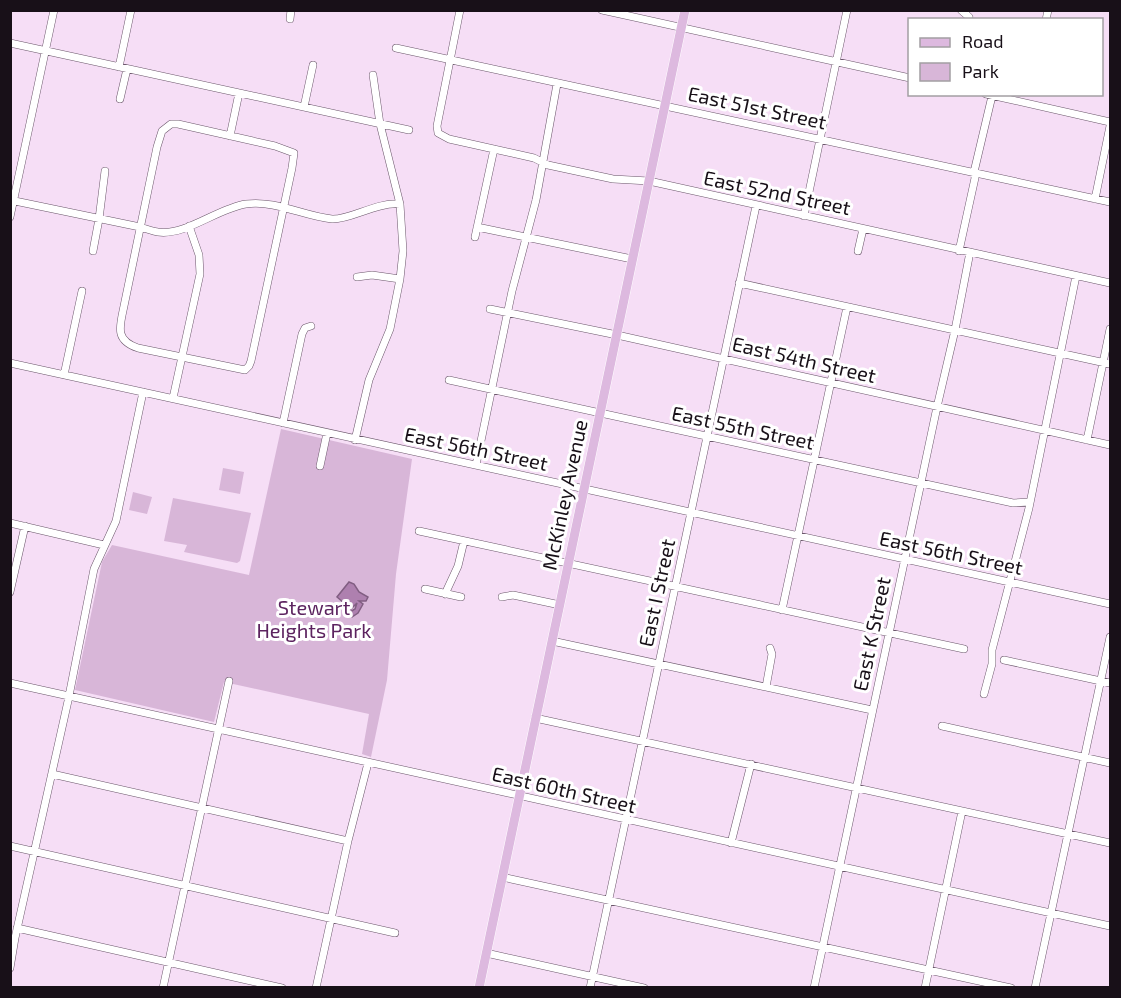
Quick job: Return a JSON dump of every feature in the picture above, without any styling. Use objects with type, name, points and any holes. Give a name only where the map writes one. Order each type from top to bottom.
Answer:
[{"type":"main road","name":"McKinley Avenue","points":[[479,987],[685,10]]},
{"type":"street","points":[[10,217],[54,10]]},
{"type":"street","points":[[120,99],[131,10]]},
{"type":"street","points":[[290,19],[291,10]]},
{"type":"street","points":[[450,60],[460,10]]},
{"type":"street","points":[[602,10],[908,78]]},
{"type":"street","points":[[804,216],[847,10]]},
{"type":"street","points":[[961,10],[969,17]]},
{"type":"street","points":[[10,43],[409,130]]},
{"type":"street","name":"East 51st Street","points":[[396,48],[1110,202]]},
{"type":"street","name":"East 52nd Street","points":[[450,60],[437,124],[438,133],[449,139],[534,158],[548,165],[613,179],[649,181],[1110,284]]},
{"type":"street","points":[[304,107],[313,65]]},
{"type":"street","points":[[355,440],[369,380],[390,329],[400,279],[403,241],[400,204],[380,124],[373,75]]},
{"type":"street","points":[[476,465],[536,200],[557,84]]},
{"type":"street","points":[[230,136],[239,93]]},
{"type":"street","points":[[959,251],[975,178],[974,172],[989,96]]},
{"type":"street","points":[[993,96],[1110,124],[1095,198]]},
{"type":"street","points":[[178,124],[230,136],[294,153],[248,367],[238,370],[138,348],[122,339],[121,320],[161,133],[167,126],[178,124]]},
{"type":"street","points":[[475,237],[494,149]]},
{"type":"street","points":[[93,251],[105,171]]},
{"type":"street","points":[[12,201],[163,232],[189,226],[241,205],[261,203],[337,219],[374,207],[400,204]]},
{"type":"street","name":"East I Street","points":[[590,987],[756,206]]},
{"type":"street","points":[[173,398],[200,267],[199,255],[189,226]]},
{"type":"street","points":[[477,227],[632,259]]},
{"type":"street","points":[[858,251],[863,229]]},
{"type":"street","name":"East K Street","points":[[814,987],[970,252]]},
{"type":"street","points":[[357,277],[372,275],[400,279]]},
{"type":"street","points":[[984,694],[992,664],[992,650],[1030,502],[1076,276]]},
{"type":"street","points":[[739,283],[1107,363]]},
{"type":"street","points":[[64,375],[82,291]]},
{"type":"street","points":[[782,610],[847,306]]},
{"type":"street","name":"East 54th Street","points":[[490,309],[617,335],[1110,445]]},
{"type":"street","points":[[283,423],[302,334],[305,328],[311,326]]},
{"type":"street","points":[[1087,440],[1107,363],[1110,329]]},
{"type":"street","name":"East 56th Street","points":[[10,363],[1110,604]]},
{"type":"street","name":"East 55th Street","points":[[449,380],[1012,503],[1030,502]]},
{"type":"street","points":[[10,968],[94,569],[116,521],[143,392]]},
{"type":"street","points":[[320,466],[327,433]]},
{"type":"street","points":[[10,524],[104,545]]},
{"type":"street","points":[[10,592],[25,526]]},
{"type":"street","points":[[419,531],[964,649]]},
{"type":"street","points":[[445,594],[458,566],[464,542]]},
{"type":"street","points":[[425,589],[461,597]]},
{"type":"street","points":[[502,597],[513,595],[560,605]]},
{"type":"street","points":[[1035,987],[1110,638]]},
{"type":"street","points":[[552,641],[872,710]]},
{"type":"street","points":[[766,687],[771,648]]},
{"type":"street","points":[[1004,660],[1110,683]]},
{"type":"street","points":[[163,987],[229,681]]},
{"type":"street","name":"East 60th Street","points":[[10,683],[625,821],[1110,926]]},
{"type":"street","points":[[535,717],[1110,843]]},
{"type":"street","points":[[942,726],[1110,763]]},
{"type":"street","points":[[316,987],[348,841],[368,763]]},
{"type":"street","points":[[730,843],[751,765]]},
{"type":"street","points":[[52,774],[348,841]]},
{"type":"street","points":[[925,987],[962,810]]},
{"type":"street","points":[[10,846],[395,933]]},
{"type":"street","points":[[502,877],[1011,987]]},
{"type":"street","points":[[17,928],[282,987]]},
{"type":"street","points":[[486,953],[644,987]]},
{"type":"green space","name":"Stewart Heights Park","points":[[281,429],[412,459],[396,574],[387,680],[371,757],[362,754],[369,714],[224,682],[214,722],[75,690],[102,562],[112,545],[249,575]]},
{"type":"green space","points":[[223,468],[244,472],[240,494],[219,490]]},
{"type":"green space","points":[[133,492],[152,497],[147,514],[129,510]]},
{"type":"green space","points":[[173,498],[251,513],[240,561],[237,563],[184,552],[187,545],[164,541]]},
{"type":"shaded area","points":[[349,582],[368,597],[366,601],[359,601],[363,604],[358,613],[352,617],[348,613],[355,609],[357,603],[351,609],[337,597]]}]
